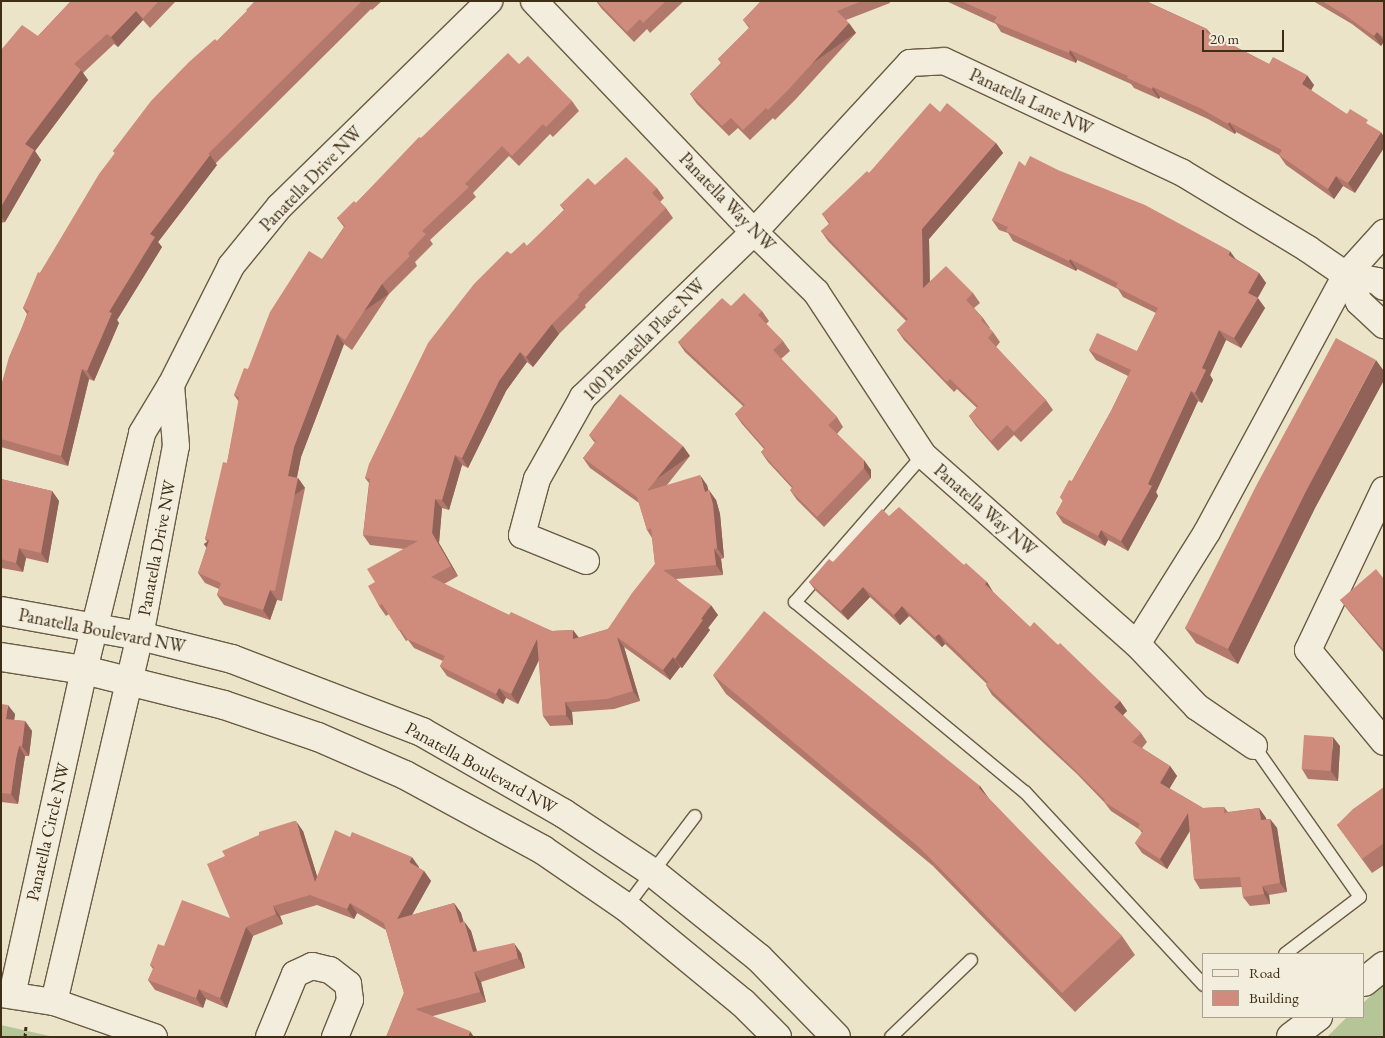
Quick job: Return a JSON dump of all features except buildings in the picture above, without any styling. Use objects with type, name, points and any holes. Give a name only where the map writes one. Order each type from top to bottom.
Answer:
[{"type":"street","name":"Panatella Drive NW","points":[[94,627],[142,433],[171,385],[231,266],[280,206],[489,1]]},
{"type":"street","name":"Panatella Way NW","points":[[534,1],[754,232],[816,292],[923,455],[1137,644],[1197,707],[1254,746]]},
{"type":"street","name":"Panatella Lane NW","points":[[754,232],[910,63],[944,61],[1181,172],[1308,249],[1346,275]]},
{"type":"street","name":"100 Panatella Place NW","points":[[586,561],[522,535],[536,479],[583,397],[754,232]]},
{"type":"street","points":[[1137,644],[1207,532],[1346,275],[1384,233]]},
{"type":"street","points":[[1346,275],[1377,281],[1384,287]]},
{"type":"street","points":[[1346,275],[1359,302],[1384,325]]},
{"type":"street","name":"Panatella Drive NW","points":[[129,681],[140,636],[176,446],[171,385]]},
{"type":"street","points":[[1384,490],[1308,650],[1384,742]]},
{"type":"street","name":"Panatella Boulevard NW","points":[[1,611],[140,636],[232,659],[422,732],[563,813],[652,872],[759,958],[836,1037]]},
{"type":"street","name":"Panatella Circle NW","points":[[94,627],[7,995],[54,1002],[154,1037]]},
{"type":"street","points":[[1,657],[84,670],[224,705],[318,737],[405,775],[543,850],[626,907],[743,1003],[777,1037]]},
{"type":"street","points":[[54,1002],[129,681]]},
{"type":"street","points":[[269,1037],[295,974],[312,966],[330,970],[348,984],[350,1000],[335,1037]]},
{"type":"street","points":[[1291,1037],[1317,1018]]},
{"type":"street","points":[[1317,1037],[1334,1018]]},
{"type":"lane","points":[[923,455],[795,602],[1025,792],[1202,983]]},
{"type":"lane","points":[[1254,746],[1360,897],[1286,953]]},
{"type":"lane","points":[[626,907],[695,816]]},
{"type":"lane","points":[[892,1037],[971,960]]},
{"type":"green space","points":[[1384,984],[1384,1037],[1327,1037],[1346,1018],[1365,1018],[1365,1001]]},
{"type":"green space","points":[[1,1025],[54,1037],[1,1037]]}]
